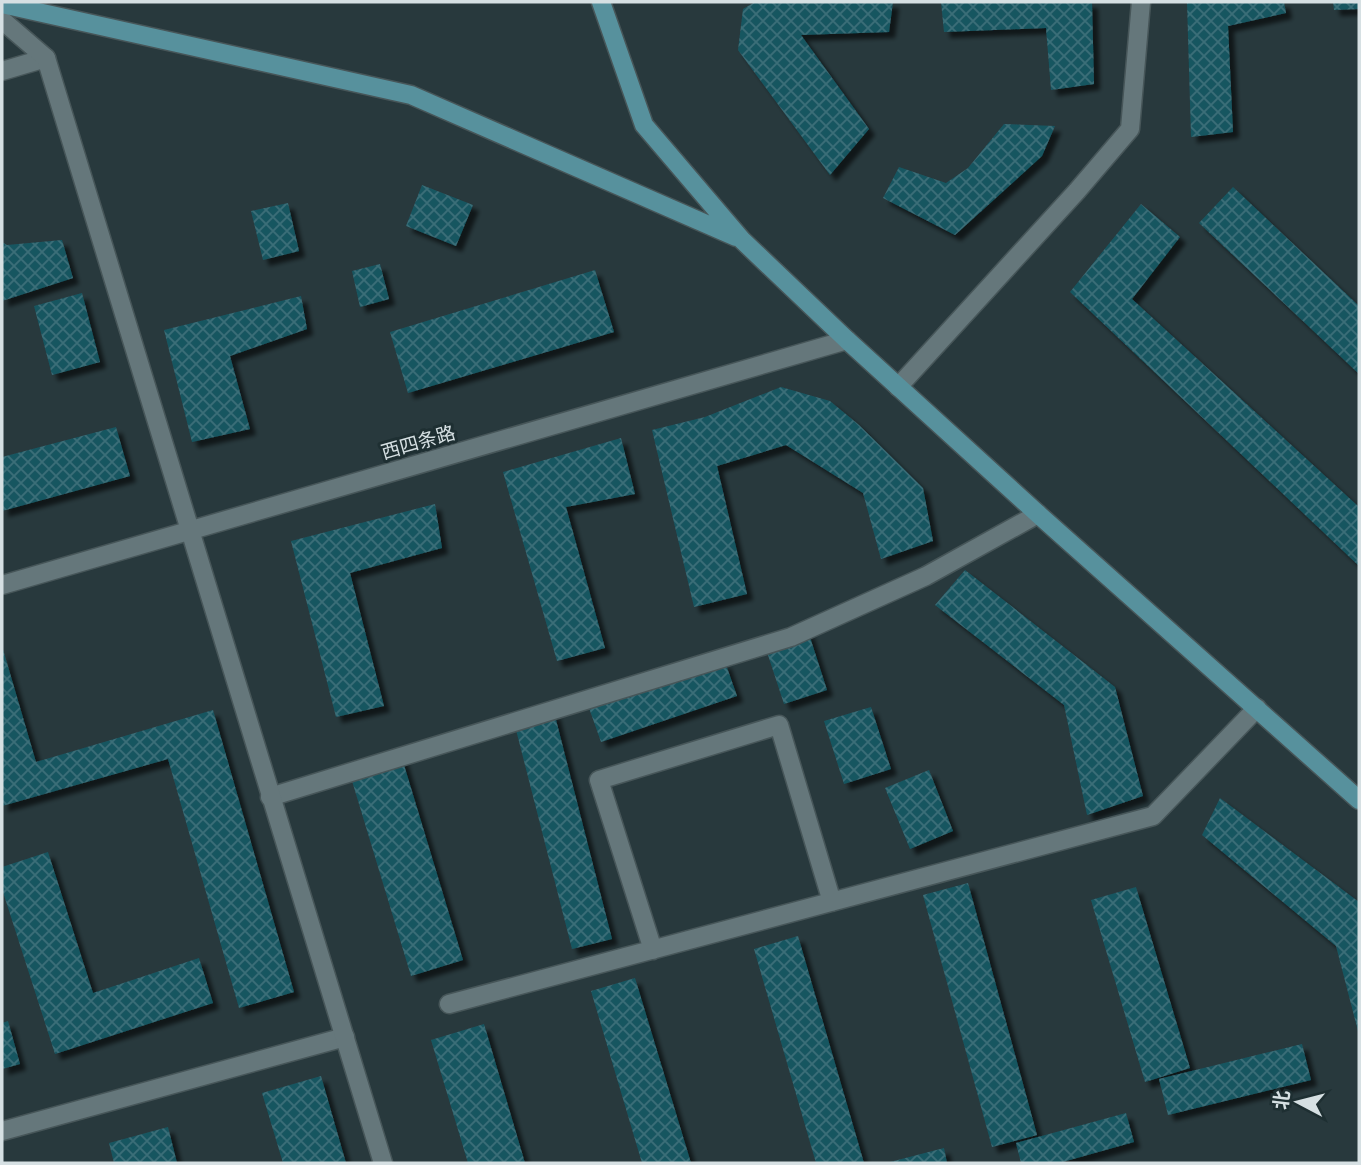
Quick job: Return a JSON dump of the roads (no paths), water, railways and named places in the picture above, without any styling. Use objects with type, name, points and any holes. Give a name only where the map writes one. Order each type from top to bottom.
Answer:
[{"type":"main road","points":[[601,2],[644,125],[742,240],[846,340],[1359,800]]},
{"type":"main road","points":[[2,4],[411,95],[742,240]]},
{"type":"street","points":[[898,387],[1068,202],[1130,129],[1141,2]]},
{"type":"street","points":[[2,20],[46,58],[383,1163]]},
{"type":"street","points":[[2,71],[46,58]]},
{"type":"street","name":"西四条路","points":[[2,585],[846,340]]},
{"type":"street","points":[[270,797],[791,637],[926,576],[1038,514]]},
{"type":"street","points":[[449,1004],[1153,816],[1256,708]]},
{"type":"street","points":[[653,950],[599,780],[779,725],[832,902]]},
{"type":"street","points":[[2,1131],[345,1037]]}]
